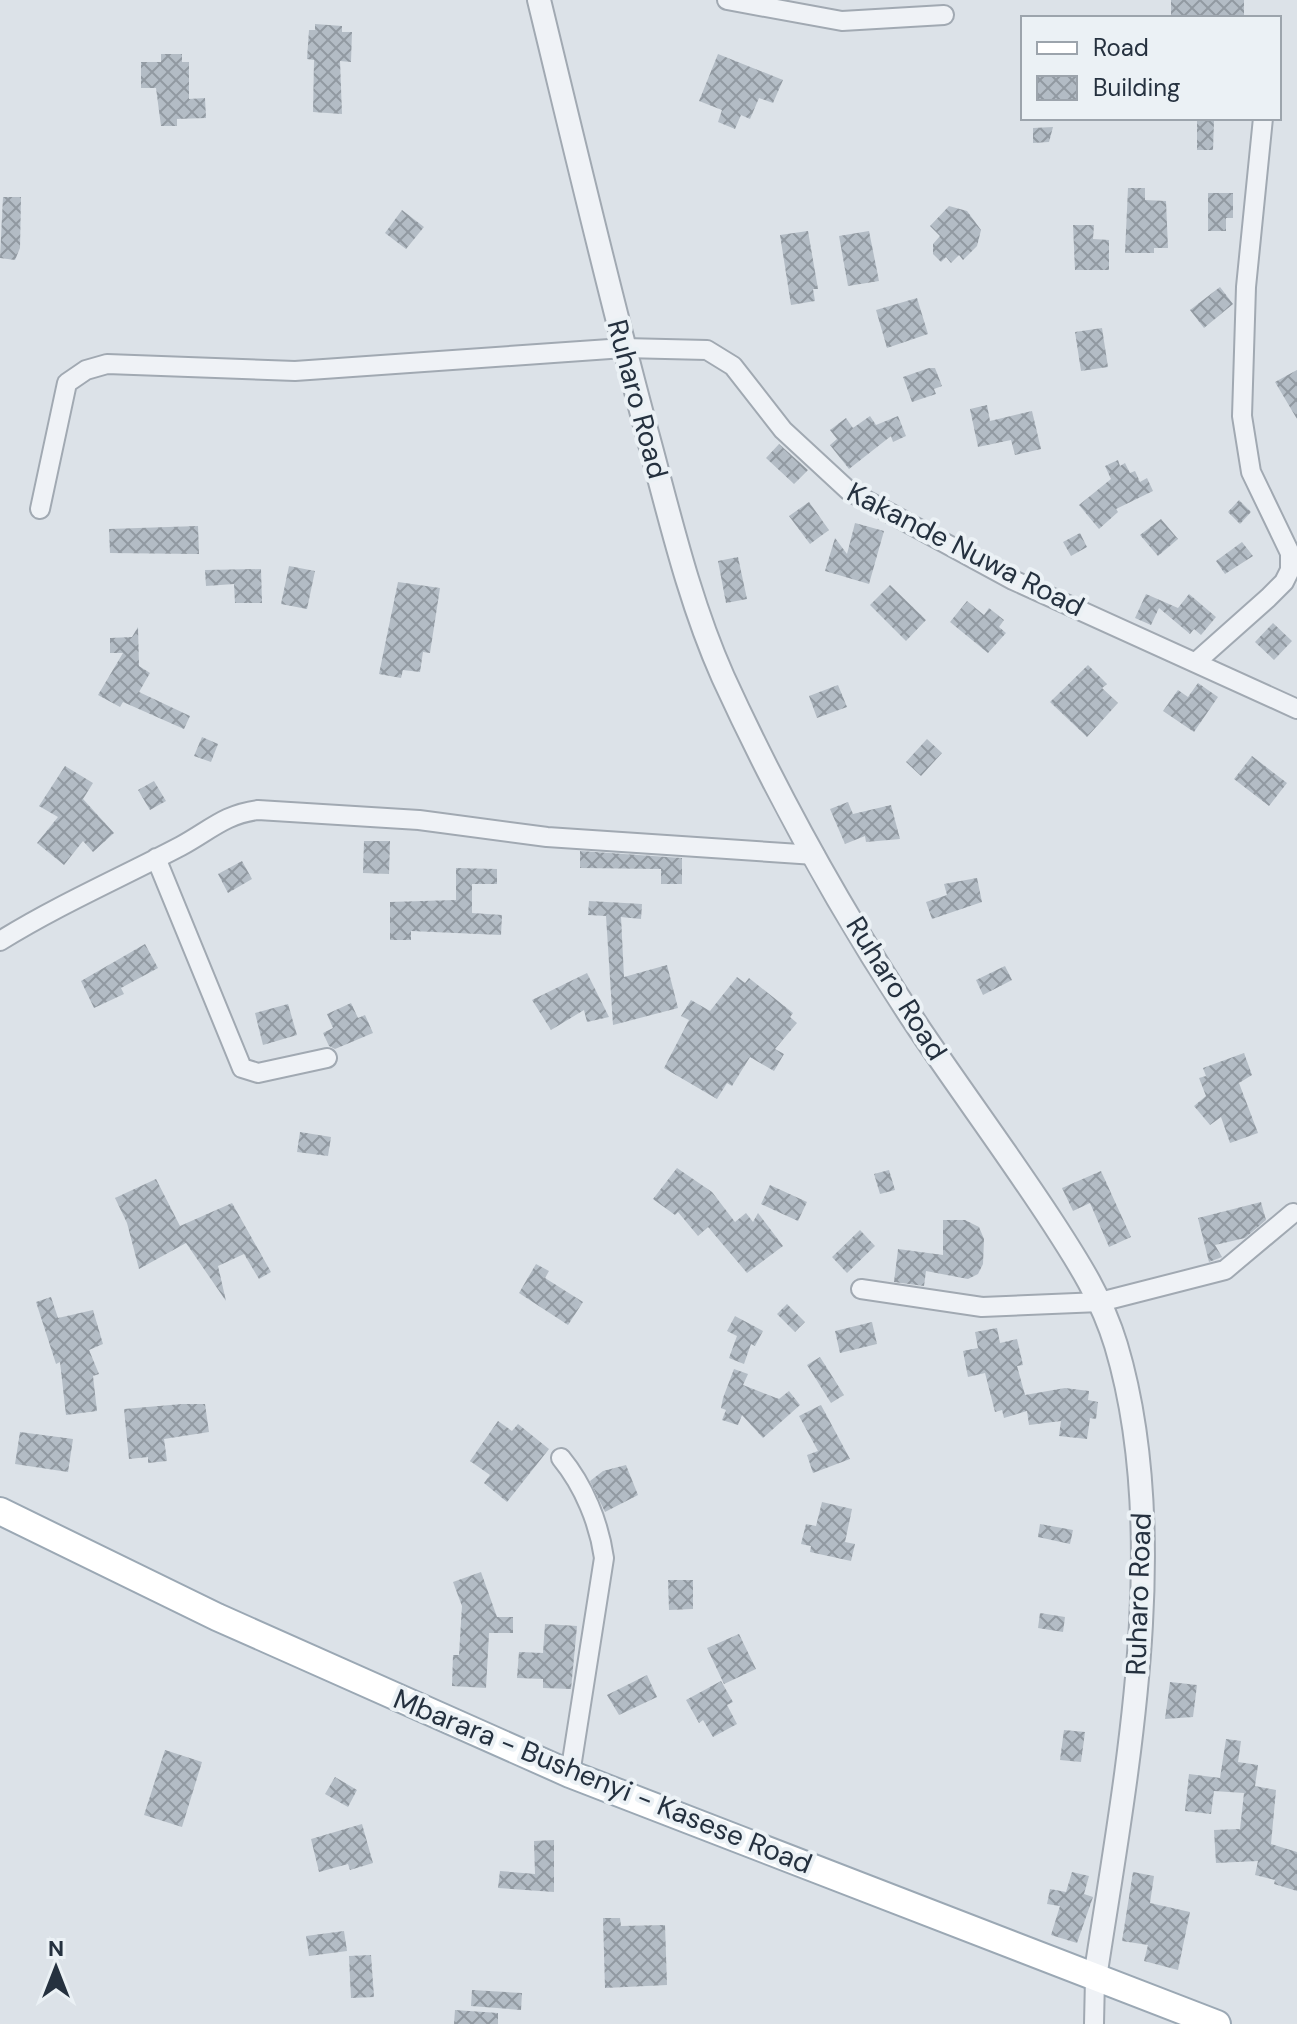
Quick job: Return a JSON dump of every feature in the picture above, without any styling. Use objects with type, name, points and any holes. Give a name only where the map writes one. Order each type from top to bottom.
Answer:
[{"type":"main road","name":"Mbarara - Bushenyi - Kasese Road","points":[[1,1512],[217,1617],[570,1774],[1217,2024]]},
{"type":"street","name":"Ruharo Road","points":[[539,0],[624,348],[675,536],[707,637],[724,678],[815,855],[918,1027],[1014,1161],[1100,1302],[1116,1345],[1133,1427],[1143,1540],[1129,1753],[1095,1978]]},
{"type":"street","points":[[727,0],[842,21],[944,15]]},
{"type":"street","points":[[1196,662],[1294,574],[1286,544],[1251,472],[1242,416],[1246,287],[1263,120]]},
{"type":"street","name":"Kakande Nuwa Road","points":[[40,509],[67,383],[86,370],[107,364],[295,371],[624,348],[685,348],[722,356],[797,445],[849,491],[1013,580],[1297,709]]},
{"type":"street","points":[[0,941],[48,911],[156,858],[234,813],[258,810],[419,820],[547,837],[815,855]]},
{"type":"street","points":[[156,858],[242,1068],[258,1073],[327,1058]]},
{"type":"street","points":[[861,1289],[982,1307],[1100,1302],[1225,1270],[1293,1213]]},
{"type":"street","points":[[561,1458],[574,1473],[600,1535],[604,1558],[599,1606],[570,1774]]},
{"type":"street","points":[[1094,2024],[1095,1978]]},
{"type":"building","points":[[1171,0],[1244,0],[1244,16],[1171,16]]},
{"type":"building","points":[[315,24],[342,26],[342,32],[352,32],[351,62],[340,61],[342,114],[313,112],[314,60],[307,59],[309,30],[315,30]]},
{"type":"building","points":[[161,54],[182,54],[182,62],[189,62],[189,99],[205,98],[206,118],[177,119],[177,126],[161,126],[156,88],[141,88],[141,62],[161,62]]},
{"type":"building","points":[[718,54],[783,80],[773,103],[759,98],[750,119],[741,115],[735,129],[718,122],[722,110],[699,101]]},
{"type":"building","points":[[1197,121],[1214,121],[1213,150],[1197,150]]},
{"type":"building","points":[[1053,127],[1049,142],[1033,143],[1033,128]]},
{"type":"building","points":[[1128,188],[1145,188],[1145,200],[1166,201],[1168,248],[1154,248],[1154,253],[1125,253]]},
{"type":"building","points":[[1208,193],[1233,193],[1233,218],[1226,218],[1226,231],[1208,231]]},
{"type":"building","points":[[3,197],[21,197],[20,248],[15,260],[0,258]]},
{"type":"building","points":[[949,206],[967,211],[981,230],[977,246],[963,260],[959,255],[951,263],[946,257],[941,262],[933,254],[933,244],[940,236],[930,226]]},
{"type":"building","points":[[402,210],[424,227],[406,249],[385,233]]},
{"type":"building","points":[[1073,225],[1094,225],[1093,239],[1109,240],[1109,270],[1075,270]]},
{"type":"building","points":[[808,231],[818,289],[813,289],[815,301],[791,305],[780,235]]},
{"type":"building","points":[[869,231],[879,281],[848,286],[839,236]]},
{"type":"building","points":[[1220,287],[1233,304],[1204,328],[1190,310]]},
{"type":"building","points":[[917,298],[928,334],[887,348],[876,310]]},
{"type":"building","points":[[1102,328],[1108,367],[1081,371],[1075,332]]},
{"type":"building","points":[[935,368],[942,386],[934,389],[936,394],[912,402],[903,377]]},
{"type":"building","points":[[1297,370],[1297,419],[1275,382]]},
{"type":"building","points":[[987,405],[990,421],[1032,411],[1041,449],[1015,455],[1011,440],[978,447],[970,409]]},
{"type":"building","points":[[870,416],[876,425],[898,416],[906,436],[893,442],[891,436],[849,469],[830,445],[837,439],[830,430],[846,418],[853,428]]},
{"type":"building","points":[[779,444],[808,470],[794,484],[766,458]]},
{"type":"building","points":[[1118,460],[1120,466],[1125,463],[1130,473],[1135,471],[1140,482],[1147,478],[1153,491],[1116,509],[1118,512],[1099,529],[1079,505],[1111,479],[1105,466]]},
{"type":"building","points":[[1239,500],[1251,512],[1240,524],[1228,512]]},
{"type":"building","points":[[809,502],[829,530],[810,544],[789,516]]},
{"type":"building","points":[[1161,519],[1178,539],[1158,556],[1140,535]]},
{"type":"building","points":[[855,523],[884,531],[869,584],[825,571],[835,538],[847,554]]},
{"type":"building","points":[[198,526],[199,554],[110,553],[109,529]]},
{"type":"building","points":[[1080,533],[1087,547],[1071,556],[1063,542]]},
{"type":"building","points":[[1242,542],[1253,556],[1225,574],[1216,561]]},
{"type":"building","points":[[738,557],[747,599],[726,603],[718,561]]},
{"type":"building","points":[[289,566],[315,571],[307,609],[281,604]]},
{"type":"building","points":[[261,569],[262,603],[235,603],[234,584],[206,586],[205,570]]},
{"type":"building","points":[[398,582],[440,588],[430,653],[423,652],[420,672],[403,670],[401,678],[379,674]]},
{"type":"building","points":[[890,585],[926,620],[906,641],[870,605]]},
{"type":"building","points":[[1146,594],[1178,608],[1189,594],[1216,617],[1201,635],[1194,629],[1190,634],[1159,608],[1151,625],[1135,618]]},
{"type":"building","points":[[967,601],[984,615],[989,608],[1004,620],[999,627],[1006,633],[988,653],[950,622]]},
{"type":"building","points":[[1273,623],[1292,641],[1274,660],[1255,642]]},
{"type":"building","points":[[138,627],[139,666],[150,673],[139,692],[190,716],[184,729],[123,702],[120,707],[98,695],[123,653],[110,653],[110,638],[132,637]]},
{"type":"building","points":[[1088,665],[1107,684],[1102,688],[1118,703],[1087,737],[1050,702]]},
{"type":"building","points":[[1198,683],[1218,697],[1194,732],[1163,711],[1178,690],[1188,697]]},
{"type":"building","points":[[838,685],[847,707],[817,718],[809,696]]},
{"type":"building","points":[[202,737],[218,744],[211,762],[194,756]]},
{"type":"building","points":[[927,739],[942,753],[921,776],[906,762]]},
{"type":"building","points":[[1252,756],[1287,783],[1269,806],[1234,779]]},
{"type":"building","points":[[65,766],[93,783],[83,799],[114,833],[93,852],[83,841],[64,865],[37,843],[58,817],[39,806]]},
{"type":"building","points":[[154,781],[166,801],[150,810],[138,790]]},
{"type":"building","points":[[848,802],[853,814],[891,805],[900,839],[866,842],[865,836],[845,844],[830,809]]},
{"type":"building","points":[[364,841],[390,841],[389,874],[363,873]]},
{"type":"building","points":[[580,851],[682,858],[682,884],[661,884],[661,869],[580,868]]},
{"type":"building","points":[[242,861],[252,879],[228,893],[218,874]]},
{"type":"building","points":[[456,868],[497,869],[497,884],[472,884],[472,913],[502,915],[501,935],[411,931],[411,940],[390,940],[390,902],[456,900]]},
{"type":"building","points":[[977,878],[982,902],[932,919],[926,902],[947,895],[944,884]]},
{"type":"building","points":[[589,901],[642,904],[641,919],[621,917],[624,977],[667,965],[678,1008],[613,1025],[606,916],[588,915]]},
{"type":"building","points":[[145,944],[158,968],[121,988],[124,994],[94,1008],[81,981]]},
{"type":"building","points":[[1005,966],[1012,980],[983,995],[976,980]]},
{"type":"building","points":[[587,973],[609,1017],[587,1022],[584,1010],[551,1030],[532,1000]]},
{"type":"building","points":[[737,977],[745,983],[749,978],[793,1013],[790,1017],[797,1023],[775,1049],[784,1054],[774,1071],[750,1057],[732,1086],[727,1083],[717,1099],[664,1068],[689,1020],[681,1016],[691,1000],[710,1011]]},
{"type":"building","points":[[351,1003],[358,1018],[365,1015],[373,1033],[335,1049],[329,1046],[323,1033],[333,1028],[327,1014]]},
{"type":"building","points":[[288,1004],[297,1035],[263,1045],[255,1013]]},
{"type":"building","points":[[1244,1053],[1252,1075],[1239,1083],[1258,1133],[1230,1143],[1221,1117],[1210,1125],[1194,1106],[1206,1096],[1199,1078],[1206,1076],[1203,1068]]},
{"type":"building","points":[[300,1132],[331,1137],[328,1156],[297,1152]]},
{"type":"building","points":[[677,1168],[712,1192],[735,1222],[746,1213],[753,1222],[758,1213],[783,1246],[747,1273],[708,1227],[698,1236],[678,1212],[675,1215],[653,1199]]},
{"type":"building","points":[[889,1170],[895,1190],[880,1194],[874,1174]]},
{"type":"building","points":[[1101,1171],[1131,1237],[1109,1247],[1090,1203],[1073,1211],[1062,1188]]},
{"type":"building","points":[[156,1179],[180,1226],[232,1203],[271,1272],[259,1279],[244,1254],[218,1266],[226,1301],[186,1243],[139,1269],[127,1223],[115,1198]]},
{"type":"building","points":[[770,1185],[807,1202],[798,1221],[761,1204]]},
{"type":"building","points":[[1261,1202],[1266,1220],[1245,1238],[1215,1245],[1222,1257],[1209,1262],[1198,1218]]},
{"type":"building","points":[[943,1220],[965,1220],[979,1227],[984,1239],[983,1264],[978,1274],[968,1279],[926,1271],[924,1286],[894,1282],[898,1249],[943,1255]]},
{"type":"building","points":[[860,1230],[875,1246],[847,1273],[832,1257]]},
{"type":"building","points":[[536,1264],[549,1271],[545,1278],[583,1302],[568,1325],[519,1293]]},
{"type":"building","points":[[51,1297],[58,1318],[93,1310],[103,1344],[89,1350],[99,1374],[93,1376],[97,1411],[66,1415],[60,1362],[56,1364],[36,1302]]},
{"type":"building","points":[[787,1304],[805,1322],[795,1332],[777,1314]]},
{"type":"building","points":[[735,1316],[763,1331],[755,1346],[751,1344],[744,1364],[729,1358],[737,1336],[727,1331]]},
{"type":"building","points":[[872,1322],[877,1344],[840,1353],[835,1331]]},
{"type":"building","points":[[997,1328],[1000,1343],[1017,1339],[1023,1365],[1017,1366],[1025,1395],[1065,1388],[1089,1391],[1088,1400],[1098,1402],[1096,1419],[1090,1418],[1087,1439],[1059,1436],[1061,1421],[1029,1425],[1027,1411],[1004,1418],[1002,1410],[995,1412],[985,1373],[968,1377],[963,1351],[978,1348],[975,1332]]},
{"type":"building","points":[[820,1357],[844,1395],[831,1403],[807,1365]]},
{"type":"building","points":[[734,1369],[748,1374],[743,1385],[779,1399],[789,1391],[800,1405],[763,1438],[742,1415],[738,1425],[722,1420],[726,1410],[721,1408],[723,1398]]},
{"type":"building","points":[[205,1404],[209,1432],[164,1439],[167,1461],[148,1463],[148,1457],[129,1459],[124,1409]]},
{"type":"building","points":[[821,1405],[850,1459],[813,1473],[807,1455],[818,1451],[799,1416]]},
{"type":"building","points":[[498,1421],[512,1431],[518,1424],[549,1449],[507,1502],[484,1483],[490,1475],[470,1461]]},
{"type":"building","points":[[20,1432],[73,1439],[68,1472],[15,1464]]},
{"type":"building","points":[[626,1465],[638,1495],[605,1512],[590,1481],[603,1471]]},
{"type":"building","points":[[822,1502],[852,1509],[845,1542],[855,1544],[851,1561],[810,1552],[811,1546],[801,1544],[806,1524],[816,1526]]},
{"type":"building","points":[[1040,1524],[1073,1530],[1070,1544],[1038,1537]]},
{"type":"building","points":[[481,1572],[497,1617],[513,1617],[513,1633],[489,1633],[486,1688],[452,1686],[453,1655],[459,1655],[462,1606],[453,1582]]},
{"type":"building","points":[[668,1580],[693,1580],[693,1609],[669,1610]]},
{"type":"building","points":[[1040,1613],[1065,1617],[1063,1632],[1038,1628]]},
{"type":"building","points":[[545,1624],[577,1626],[571,1689],[543,1688],[543,1679],[517,1678],[519,1652],[543,1653]]},
{"type":"building","points":[[739,1634],[756,1669],[724,1684],[707,1648]]},
{"type":"building","points":[[647,1675],[657,1697],[619,1715],[607,1695]]},
{"type":"building","points":[[721,1681],[733,1702],[727,1705],[737,1724],[713,1737],[703,1720],[699,1723],[686,1700]]},
{"type":"building","points":[[1170,1682],[1197,1685],[1193,1717],[1165,1719]]},
{"type":"building","points":[[1064,1730],[1085,1732],[1081,1762],[1060,1760]]},
{"type":"building","points":[[1226,1739],[1241,1741],[1238,1762],[1258,1765],[1255,1786],[1276,1790],[1271,1844],[1297,1852],[1297,1891],[1274,1884],[1275,1880],[1255,1875],[1258,1861],[1216,1863],[1214,1830],[1240,1829],[1244,1793],[1214,1791],[1211,1814],[1185,1811],[1189,1774],[1220,1778]]},
{"type":"building","points":[[165,1750],[202,1762],[182,1827],[144,1815]]},
{"type":"building","points":[[335,1777],[357,1790],[348,1807],[325,1794]]},
{"type":"building","points":[[362,1824],[373,1863],[350,1870],[348,1864],[319,1872],[311,1839]]},
{"type":"building","points":[[554,1840],[554,1892],[498,1888],[500,1871],[535,1874],[534,1841]]},
{"type":"building","points":[[1072,1872],[1089,1876],[1084,1894],[1093,1897],[1077,1943],[1051,1935],[1060,1906],[1047,1904],[1050,1889],[1066,1892]]},
{"type":"building","points":[[1133,1872],[1154,1876],[1150,1903],[1190,1912],[1178,1970],[1144,1961],[1148,1945],[1122,1941]]},
{"type":"building","points":[[603,1918],[620,1918],[621,1926],[665,1925],[667,1985],[605,1988]]},
{"type":"building","points":[[344,1931],[347,1951],[309,1956],[306,1936]]},
{"type":"building","points":[[371,1955],[374,1997],[351,1998],[349,1956]]},
{"type":"building","points":[[472,1990],[522,1993],[521,2010],[471,2006]]},
{"type":"building","points":[[455,2010],[498,2013],[498,2024],[454,2024]]}]
